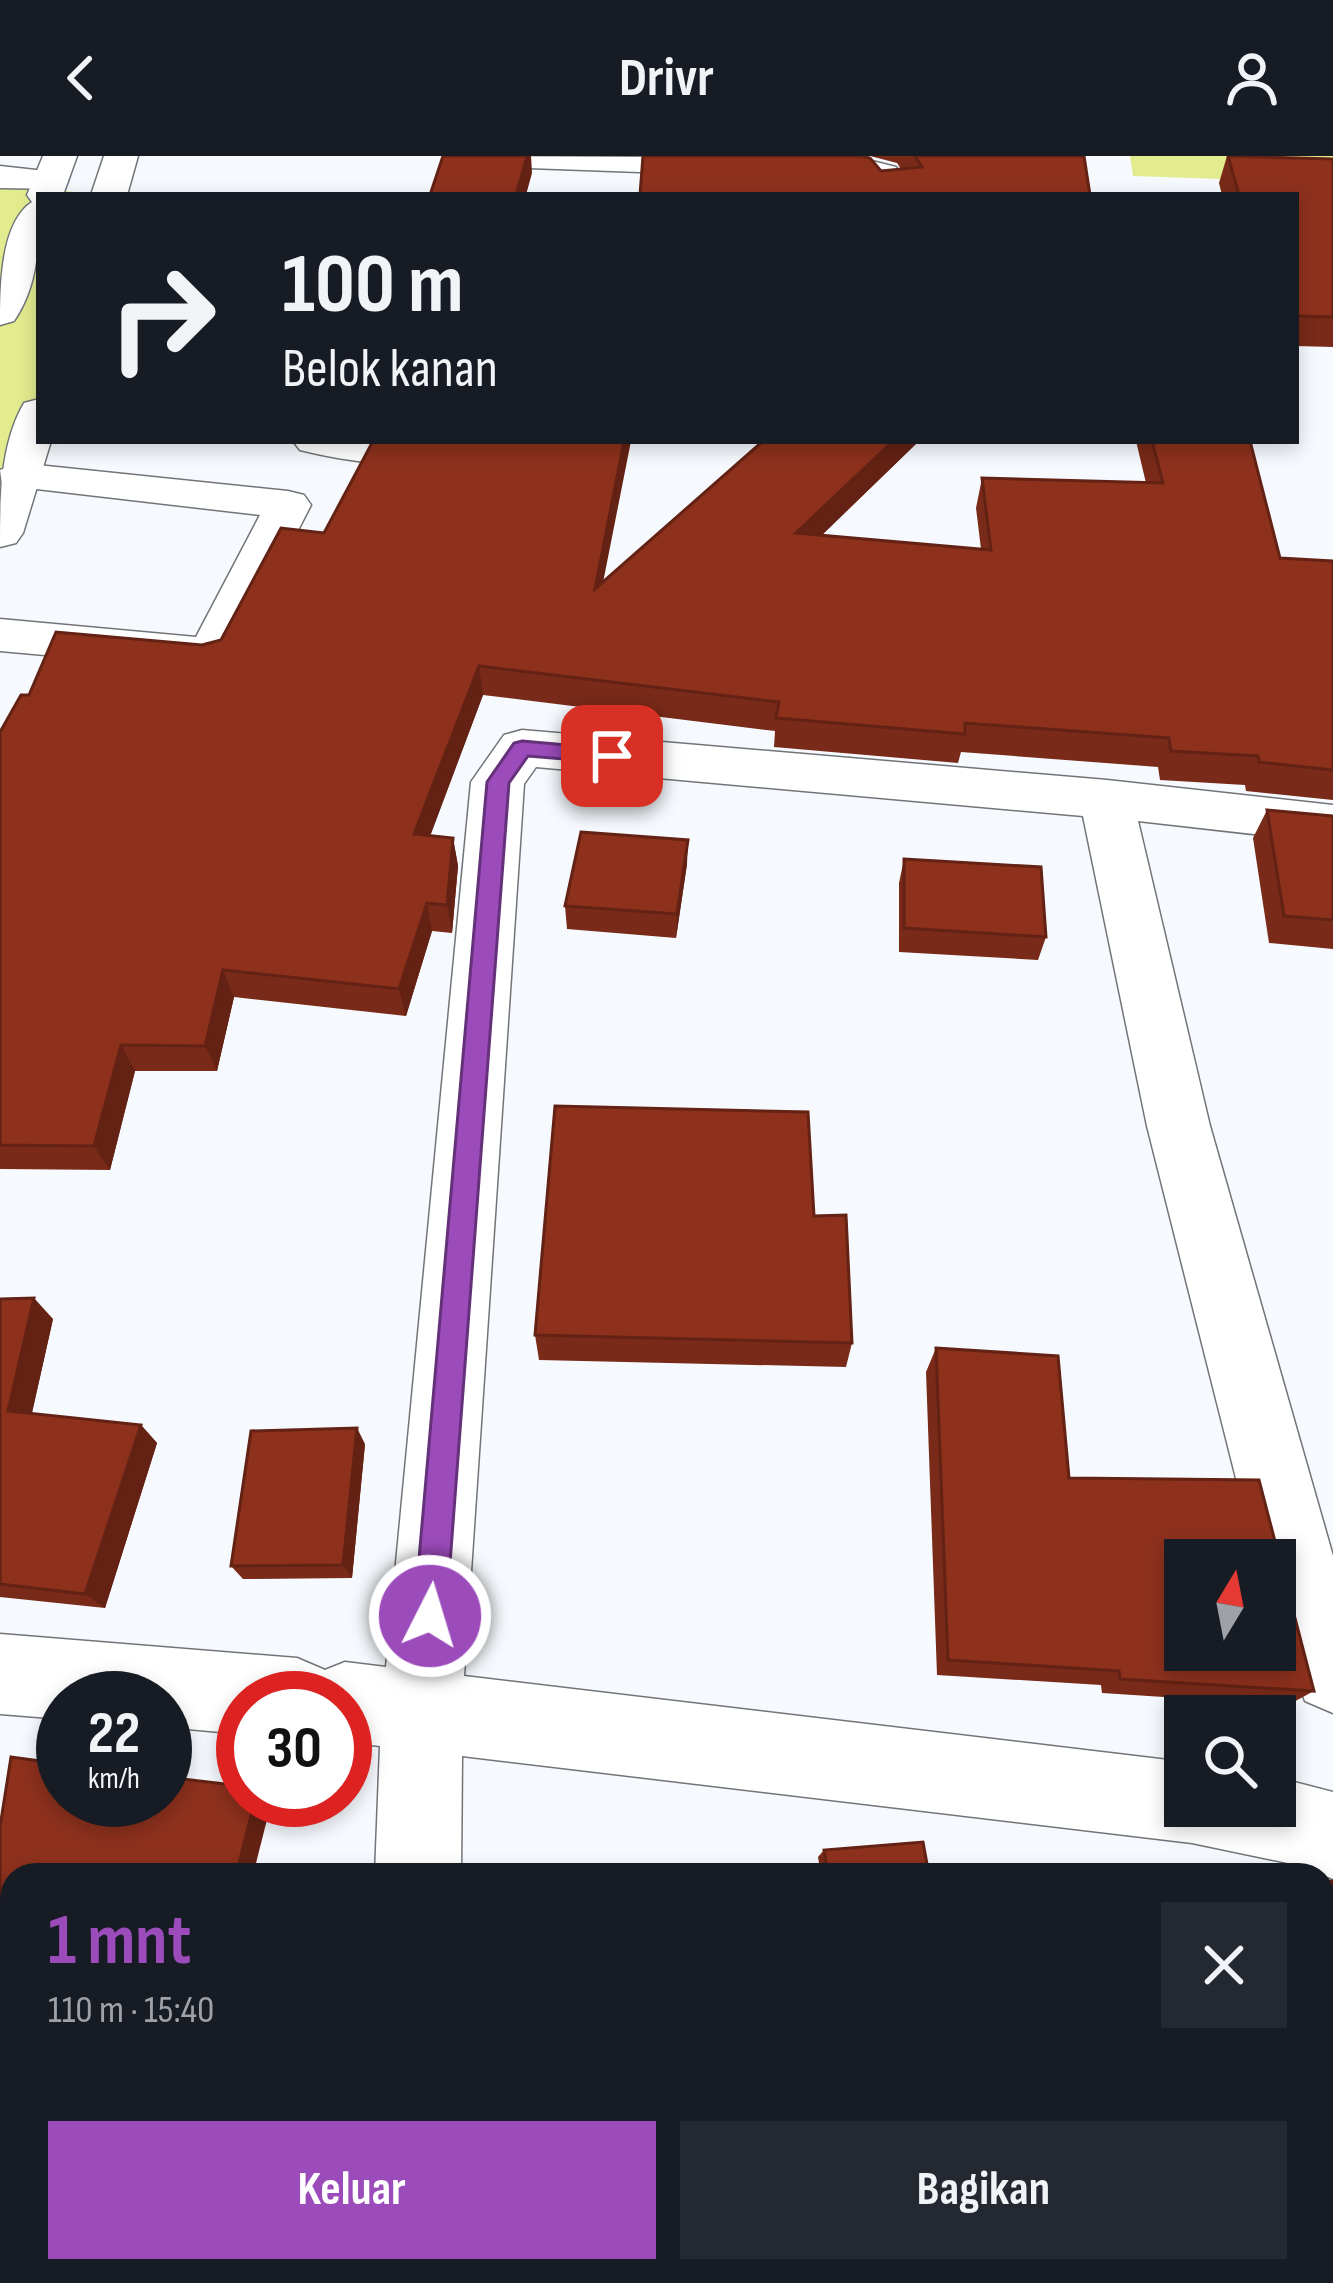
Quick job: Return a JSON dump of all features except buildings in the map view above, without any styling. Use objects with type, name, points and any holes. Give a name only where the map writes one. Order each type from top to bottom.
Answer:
[{"type":"street","points":[[111,192],[121,156]]},
{"type":"street","points":[[476,156],[860,169],[883,176],[894,192]]},
{"type":"street","points":[[0,177],[48,186]]},
{"type":"street","points":[[0,313],[36,218]]},
{"type":"street","points":[[0,533],[32,441]]},
{"type":"street","points":[[0,635],[212,654],[288,505],[44,444]]},
{"type":"street","points":[[332,444],[365,450],[500,446]]},
{"type":"street","points":[[416,1863],[384,1705],[498,782],[522,748],[1108,799],[1333,824]]},
{"type":"street","points":[[1108,799],[1133,949],[1192,1179],[1278,1513],[1333,1673]]},
{"type":"street","points":[[0,1674],[216,1691]]},
{"type":"street","points":[[384,1705],[1164,1801]]},
{"type":"street","points":[[1296,1823],[1333,1837]]},
{"type":"green space","points":[[1130,156],[1333,156],[1333,183],[1133,176]]},
{"type":"green space","points":[[0,185],[76,192],[36,192],[36,424],[0,533]]},
{"type":"route","points":[[430,1616],[498,782],[522,748],[612,756]]}]
